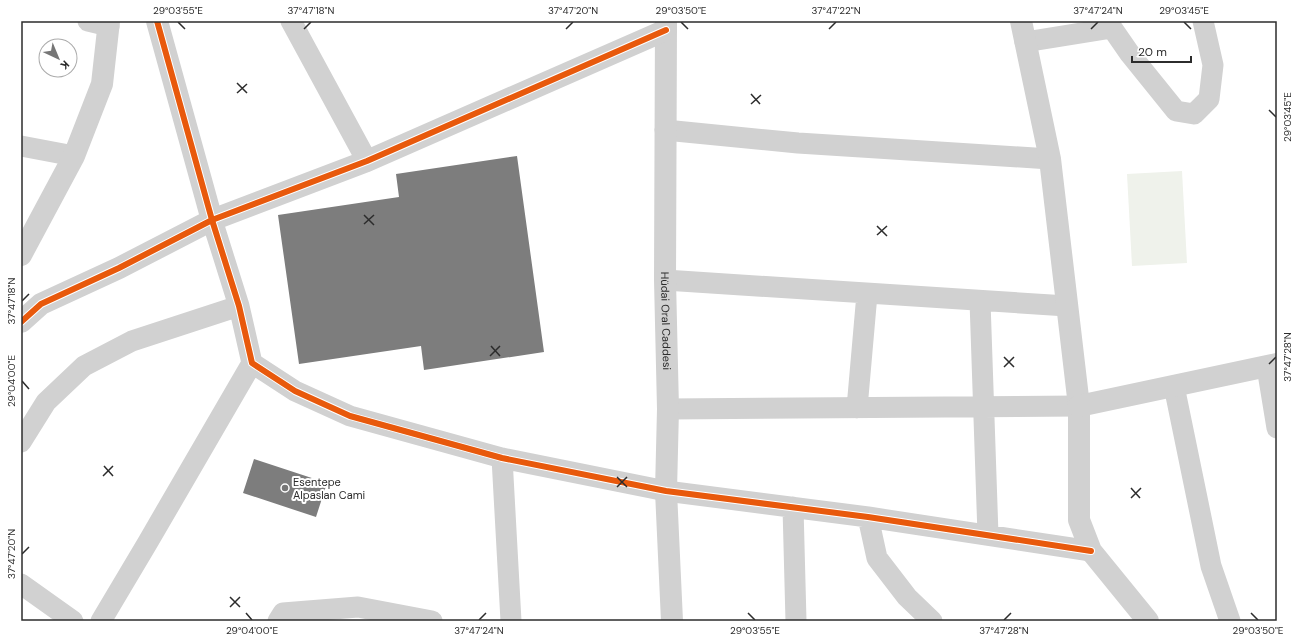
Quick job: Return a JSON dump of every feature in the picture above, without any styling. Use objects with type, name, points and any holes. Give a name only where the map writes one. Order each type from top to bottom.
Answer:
[{"type":"street","points":[[21,255],[74,156],[102,84],[109,23],[88,21]]},
{"type":"street","points":[[101,621],[252,364],[240,306],[212,220],[157,21]]},
{"type":"street","points":[[291,21],[367,161]]},
{"type":"street","points":[[1021,21],[1050,159],[1079,406],[1079,520],[1091,551],[1148,621]]},
{"type":"street","points":[[1025,42],[1111,25],[1130,54],[1176,111],[1194,114],[1209,99],[1213,65],[1203,21]]},
{"type":"street","points":[[21,322],[41,304],[119,268],[212,220],[367,161],[666,25]]},
{"type":"street","name":"Hüdai Oral Caddesi","points":[[666,25],[665,280],[668,409],[666,491],[672,621]]},
{"type":"street","points":[[665,130],[798,143],[1050,159]]},
{"type":"street","points":[[21,146],[74,156]]},
{"type":"street","points":[[665,280],[1067,306]]},
{"type":"street","points":[[857,408],[866,294]]},
{"type":"street","points":[[980,301],[988,535]]},
{"type":"street","points":[[21,442],[46,402],[84,366],[132,341],[240,306]]},
{"type":"street","points":[[252,364],[295,390],[350,416],[502,458],[666,491],[868,517],[1091,551]]},
{"type":"street","points":[[668,409],[1079,406],[1272,365],[1277,428]]},
{"type":"street","points":[[1174,386],[1211,566],[1230,621]]},
{"type":"street","points":[[502,458],[511,621]]},
{"type":"street","points":[[793,508],[796,621]]},
{"type":"street","points":[[868,517],[877,558],[907,597],[932,621]]},
{"type":"street","points":[[21,584],[73,621]]},
{"type":"street","points":[[282,618],[358,607],[432,621]]},
{"type":"shaded area","points":[[1182,171],[1187,263],[1132,266],[1127,174]]},
{"type":"building","points":[[517,156],[544,352],[424,370],[421,346],[299,364],[278,215],[399,197],[396,174]]},
{"type":"building","name":"Esentepe Alpaslan Cami","points":[[254,459],[327,483],[316,517],[243,493]]},
{"type":"cycle path","points":[[157,21],[212,220],[239,306],[252,363],[295,391],[350,416],[502,458],[666,491],[868,517],[1091,551]]},
{"type":"cycle path","points":[[21,322],[41,304],[119,268],[212,220],[367,161],[666,30]]},
{"type":"place","name":"Esentepe Alpaslan Cami","points":[[285,488]]}]
